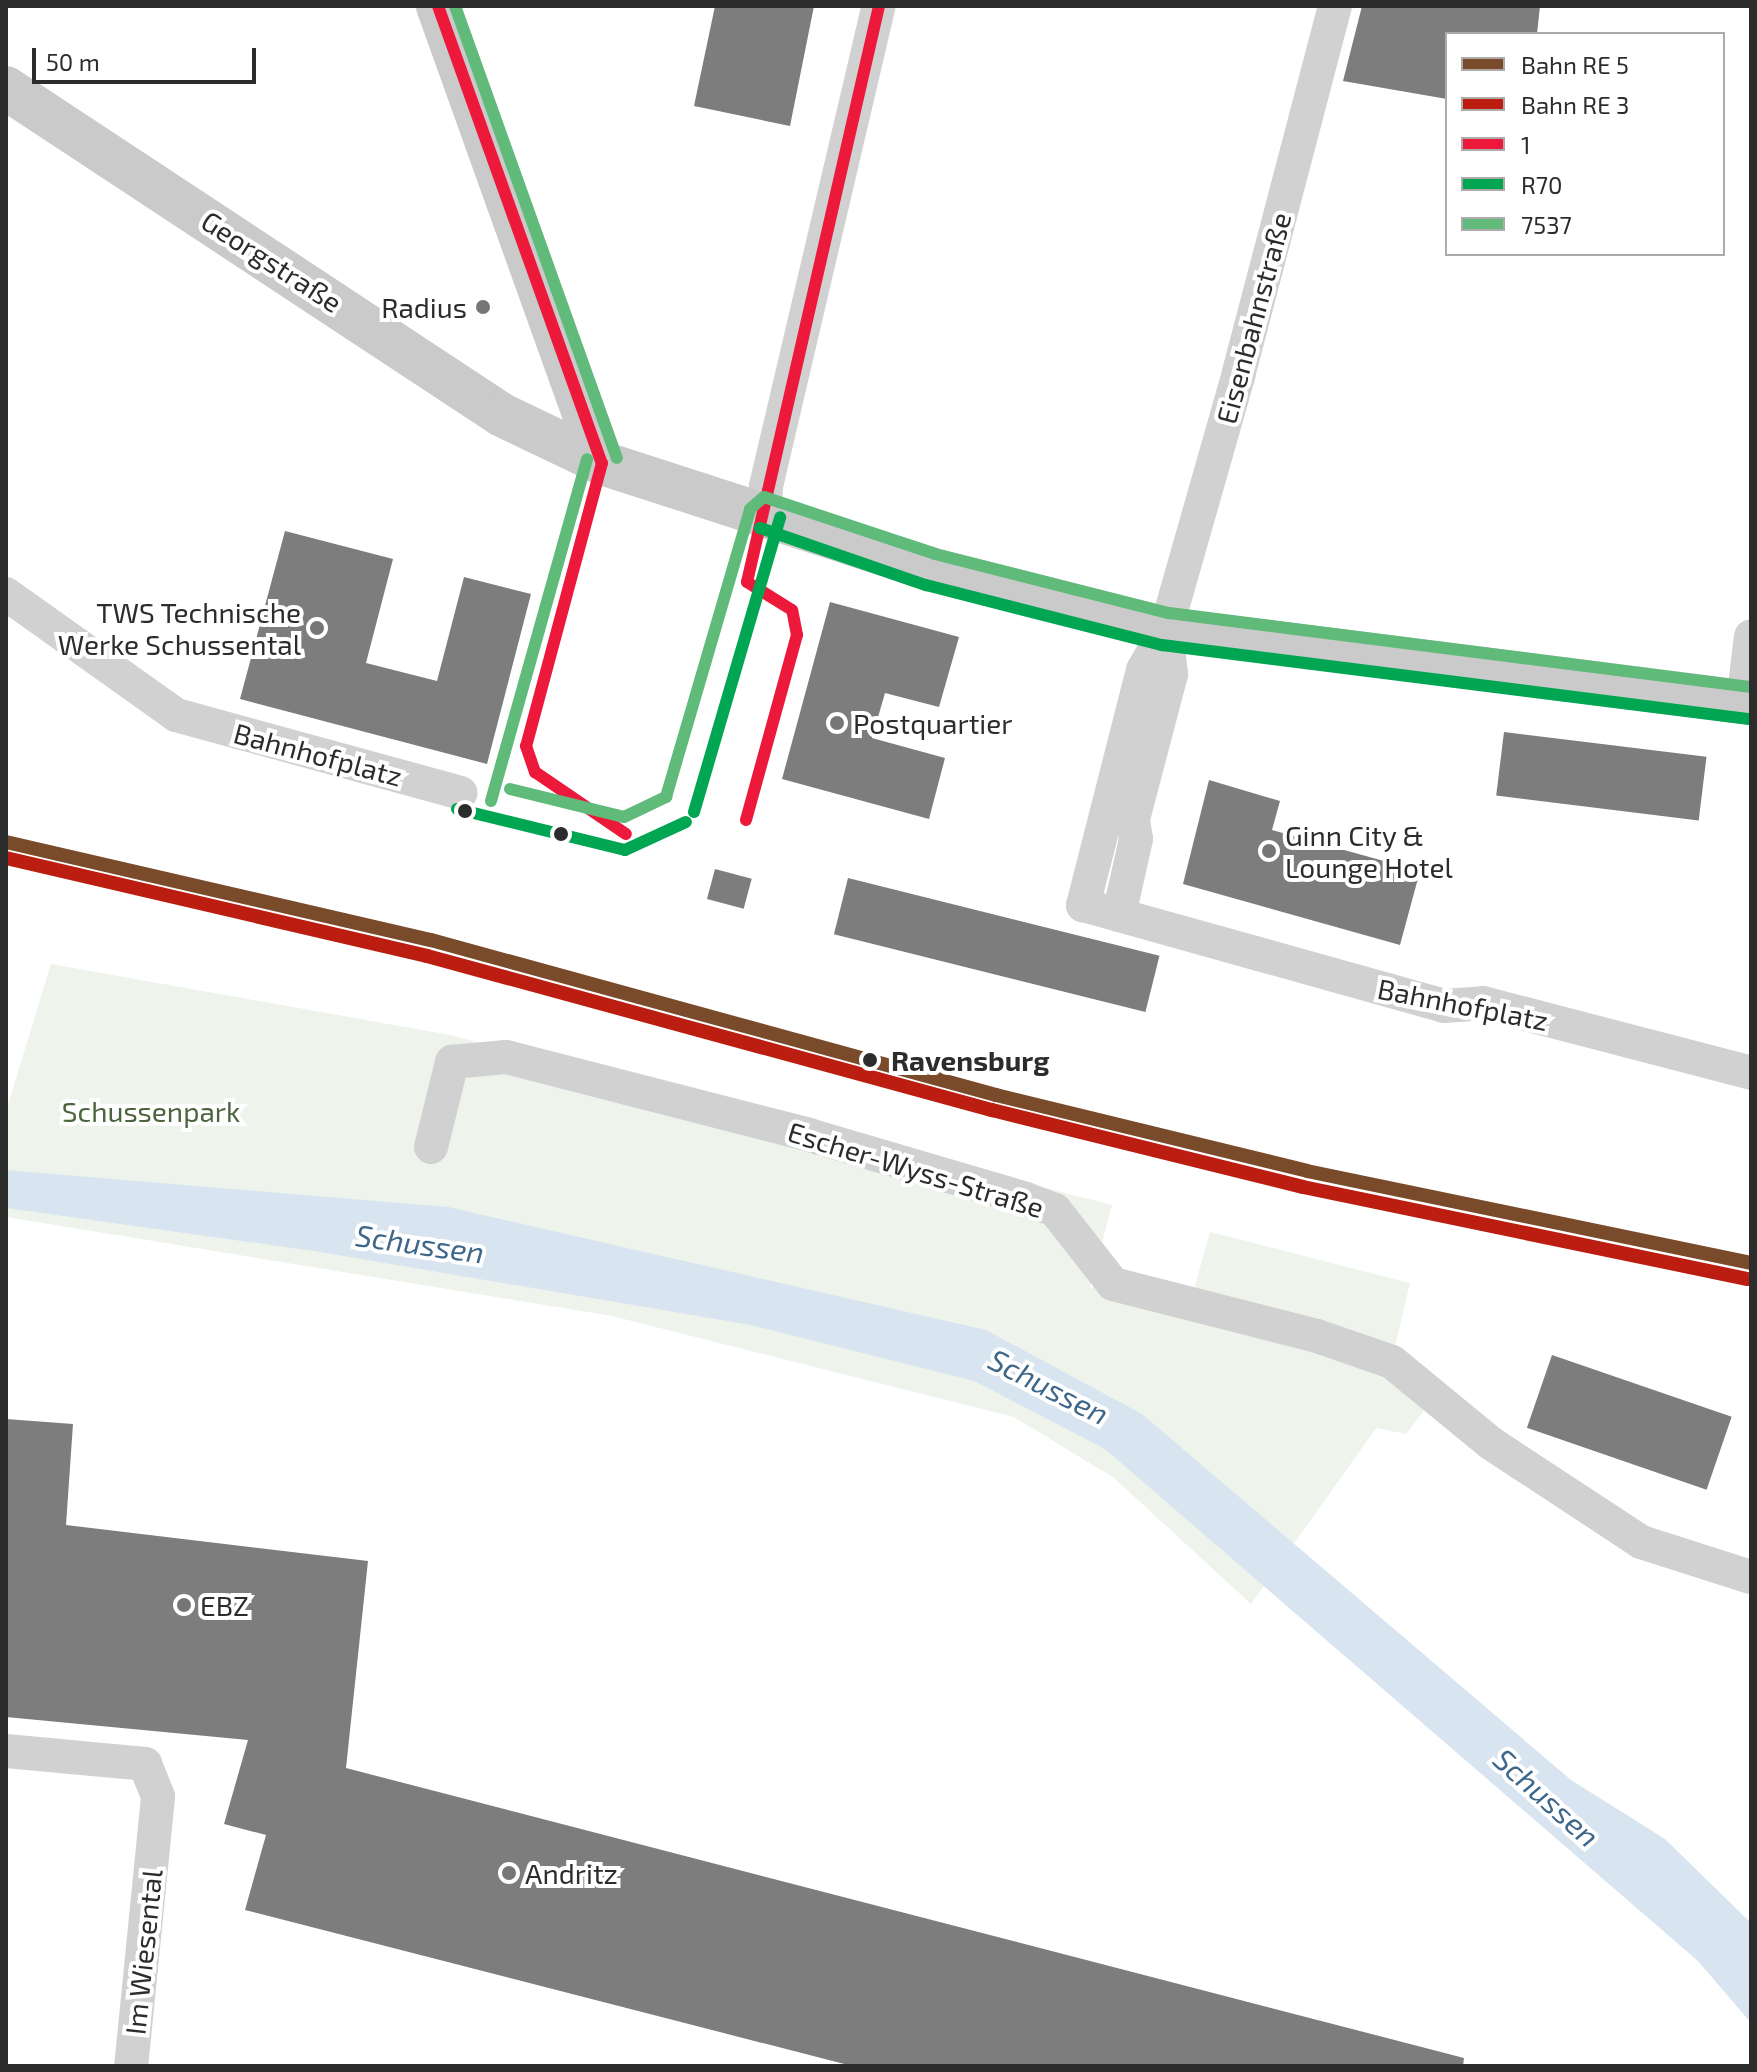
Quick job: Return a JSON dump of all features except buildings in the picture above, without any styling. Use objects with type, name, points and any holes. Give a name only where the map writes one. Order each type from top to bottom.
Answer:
[{"type":"main road","points":[[438,6],[602,463]]},
{"type":"main road","name":"Georgstraße","points":[[6,88],[502,415],[602,463],[765,513],[930,569],[1166,629],[1747,702]]},
{"type":"street","points":[[765,513],[766,486],[879,6]]},
{"type":"street","name":"Eisenbahnstraße","points":[[1083,905],[1143,670],[1166,629],[1335,6]]},
{"type":"street","name":"Bahnhofplatz","points":[[6,594],[176,715],[461,793]]},
{"type":"street","name":"Eisenbahnstraße","points":[[1119,915],[1136,839],[1133,819],[1171,674],[1166,629]]},
{"type":"street","points":[[1747,702],[1751,636]]},
{"type":"street","name":"Bahnhofplatz","points":[[1083,905],[1215,946],[1444,1006],[1483,1003],[1751,1073]]},
{"type":"street","name":"Escher-Wyss-Straße","points":[[431,1147],[452,1062],[506,1057],[1026,1199],[1055,1210],[1113,1284],[1317,1336],[1392,1362],[1492,1444],[1641,1542],[1751,1577]]},
{"type":"street","name":"Im Wiesental","points":[[6,1751],[145,1764],[158,1797],[131,2066]]},
{"type":"green space","name":"Schussenpark","points":[[51,964],[450,1035],[1112,1205],[1090,1288],[1151,1276],[1187,1314],[1210,1232],[1410,1283],[1389,1373],[1426,1408],[1406,1434],[1376,1428],[1251,1604],[1114,1478],[1014,1417],[612,1316],[6,1217],[6,1111]]},
{"type":"water","name":"Schussen","points":[[6,1170],[448,1207],[986,1330],[1142,1414],[1571,1780],[1665,1839],[1751,1923],[1751,2023],[1698,1961],[1105,1449],[974,1381],[751,1325],[314,1251],[6,1208]]},
{"type":"transit line","name":"1","points":[[438,6],[602,463]]},
{"type":"transit line","name":"7537","points":[[455,6],[617,458]]},
{"type":"transit line","name":"1","points":[[747,582],[879,6]]},
{"type":"transit line","name":"7537","points":[[491,801],[587,459]]},
{"type":"transit line","name":"1","points":[[602,463],[526,746],[535,772],[626,834]]},
{"type":"transit line","name":"7537","points":[[510,789],[624,817],[666,797],[750,509],[764,497],[935,554],[1169,613],[1751,687]]},
{"type":"transit line","name":"R70","points":[[694,812],[780,517]]},
{"type":"transit line","name":"R70","points":[[760,528],[926,585],[1162,645],[1749,719]]},
{"type":"transit line","name":"1","points":[[746,820],[797,635],[792,610],[747,582]]},
{"type":"transit line","name":"R70","points":[[457,809],[625,850],[686,822]]},
{"type":"transit line","points":[[6,842],[431,940],[996,1095],[1307,1171],[1751,1263]]},
{"type":"transit line","points":[[6,858],[427,956],[992,1110],[1303,1187],[1748,1279]]},
{"type":"place","name":"Radius","points":[[483,307]]},
{"type":"place","name":"TWS Technische Werke Schussental","points":[[317,628]]},
{"type":"place","name":"Postquartier","points":[[837,723]]},
{"type":"place","name":"Ginn City & Lounge Hotel","points":[[1269,851]]},
{"type":"place","name":"Ravensburg","points":[[870,1060]]},
{"type":"place","name":"EBZ","points":[[184,1605]]},
{"type":"place","name":"Andritz","points":[[509,1873]]}]
